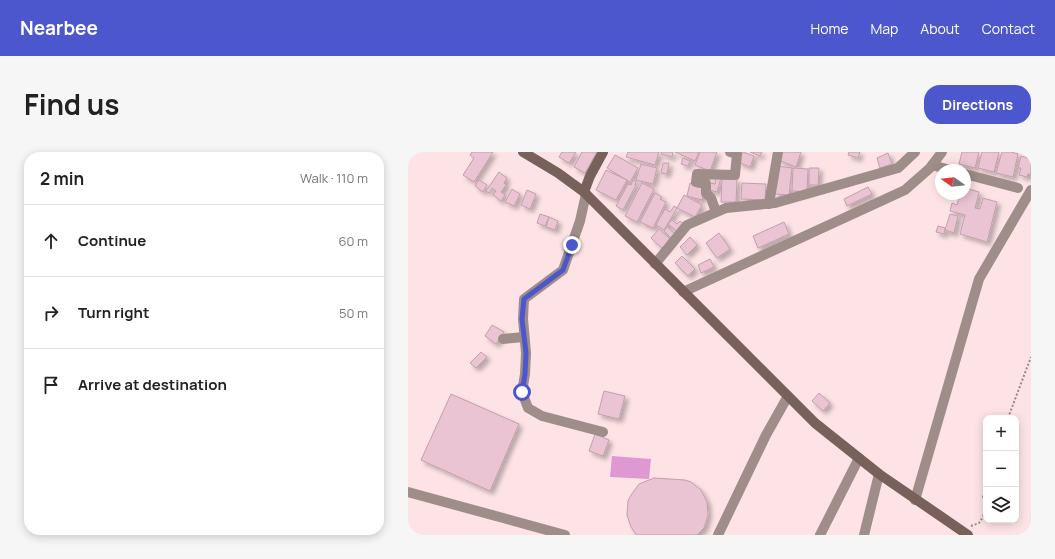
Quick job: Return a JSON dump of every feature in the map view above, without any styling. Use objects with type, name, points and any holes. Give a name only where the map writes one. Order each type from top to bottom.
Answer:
[{"type":"main road","points":[[523,152],[558,173],[585,193],[815,423],[879,474],[966,534]]},
{"type":"main road","points":[[585,193],[590,176],[603,152]]},
{"type":"street","points":[[716,212],[711,198],[706,193],[706,184],[696,182],[697,174],[735,175],[737,154],[733,152]]},
{"type":"street","points":[[769,204],[778,152]]},
{"type":"street","points":[[655,264],[687,225],[716,212],[726,208],[769,204],[898,168],[915,152]]},
{"type":"street","points":[[683,292],[905,190],[932,165],[942,152]]},
{"type":"street","points":[[971,176],[1018,188]]},
{"type":"street","points":[[915,500],[979,279],[1031,190]]},
{"type":"street","points":[[585,193],[580,221],[563,270],[524,299],[522,319],[525,374],[522,392],[528,408],[542,416],[603,432]]},
{"type":"street","points":[[503,339],[524,337]]},
{"type":"street","points":[[718,535],[766,435],[788,396]]},
{"type":"street","points":[[820,535],[859,458]]},
{"type":"street","points":[[864,535],[879,474]]},
{"type":"street","points":[[408,492],[565,535]]},
{"type":"path","points":[[1009,415],[1031,357]]},
{"type":"path","points":[[966,534],[972,525],[979,523],[983,517],[986,505],[983,497],[986,487]]},
{"type":"shaded area","points":[[612,456],[651,459],[649,479],[610,477]]},
{"type":"building","points":[[472,152],[493,152],[474,182],[463,175],[474,158],[470,155]]},
{"type":"building","points":[[562,152],[576,152],[569,163],[559,157]]},
{"type":"building","points":[[582,152],[597,152],[585,173],[574,167]]},
{"type":"building","points":[[628,152],[659,152],[655,165],[626,157]]},
{"type":"building","points":[[661,152],[673,152],[672,157],[661,154]]},
{"type":"building","points":[[675,152],[699,152],[695,161]]},
{"type":"building","points":[[700,152],[717,152],[710,171],[695,165]]},
{"type":"building","points":[[743,152],[754,156],[750,167],[738,162]]},
{"type":"building","points":[[750,152],[762,152],[760,156]]},
{"type":"building","points":[[781,152],[801,152],[796,167],[778,160]]},
{"type":"building","points":[[849,152],[860,152],[858,158],[848,155]]},
{"type":"building","points":[[962,152],[979,152],[975,168],[971,167],[971,164],[959,164]]},
{"type":"building","points":[[982,152],[999,152],[994,172],[978,168]]},
{"type":"building","points":[[1002,152],[1018,154],[1013,177],[996,173]]},
{"type":"building","points":[[888,153],[892,164],[880,168],[877,158]]},
{"type":"building","points":[[615,155],[638,168],[630,182],[607,168]]},
{"type":"building","points":[[1021,156],[1031,159],[1031,174],[1028,174],[1027,177],[1019,175],[1021,168],[1018,168]]},
{"type":"building","points":[[683,158],[690,161],[688,166],[681,164]]},
{"type":"building","points":[[663,163],[669,163],[667,174],[661,173]]},
{"type":"building","points":[[641,164],[657,168],[653,184],[636,180]]},
{"type":"building","points":[[777,166],[792,168],[789,195],[775,194]]},
{"type":"building","points":[[793,168],[808,169],[807,192],[792,191]]},
{"type":"building","points":[[809,168],[819,168],[818,185],[809,185]]},
{"type":"building","points":[[606,170],[627,180],[616,200],[596,190]]},
{"type":"building","points":[[499,172],[507,178],[504,183],[506,185],[501,192],[505,195],[501,201],[493,195],[496,191],[492,188],[489,193],[486,191]]},
{"type":"building","points":[[709,176],[711,177],[709,183],[715,184],[716,177],[721,178],[717,192],[706,189]]},
{"type":"building","points":[[722,179],[737,179],[736,202],[721,202]]},
{"type":"building","points":[[479,180],[487,185],[483,192],[475,186]]},
{"type":"building","points":[[633,180],[636,182],[636,185],[623,210],[616,206],[628,184],[631,185]]},
{"type":"building","points":[[642,183],[654,189],[637,222],[625,216]]},
{"type":"building","points":[[690,183],[705,187],[702,200],[687,196]]},
{"type":"building","points":[[742,183],[766,184],[765,200],[741,199]]},
{"type":"building","points":[[868,187],[872,194],[847,206],[844,199]]},
{"type":"building","points":[[512,189],[520,194],[514,206],[505,202]]},
{"type":"building","points":[[527,190],[536,194],[530,209],[521,205]]},
{"type":"building","points":[[971,190],[979,192],[975,208],[980,209],[983,198],[997,202],[987,242],[960,234],[965,215],[950,211],[952,203],[957,205],[958,200],[971,200]]},
{"type":"building","points":[[655,193],[662,197],[660,199],[666,202],[653,228],[640,222]]},
{"type":"building","points":[[684,195],[702,205],[695,217],[677,208]]},
{"type":"building","points":[[674,206],[677,208],[664,230],[656,225],[665,209],[670,212]]},
{"type":"building","points":[[540,214],[549,217],[545,226],[537,223]]},
{"type":"building","points":[[950,214],[958,216],[954,233],[945,230]]},
{"type":"building","points":[[549,217],[558,221],[555,230],[546,227]]},
{"type":"building","points":[[672,220],[677,224],[680,221],[684,224],[678,232],[668,224]]},
{"type":"building","points":[[784,222],[789,234],[758,248],[753,236]]},
{"type":"building","points":[[938,226],[945,228],[944,234],[936,232]]},
{"type":"building","points":[[667,227],[675,234],[671,238],[664,231]]},
{"type":"building","points":[[659,229],[672,241],[664,250],[651,238]]},
{"type":"building","points":[[719,233],[730,249],[717,258],[706,243]]},
{"type":"building","points":[[690,237],[697,245],[687,255],[680,247]]},
{"type":"building","points":[[682,256],[695,269],[688,276],[675,263]]},
{"type":"building","points":[[710,259],[714,267],[701,273],[698,265]]},
{"type":"building","points":[[492,325],[504,332],[496,344],[485,336]]},
{"type":"building","points":[[481,352],[487,357],[476,368],[470,363]]},
{"type":"building","points":[[604,391],[625,396],[619,419],[598,414]]},
{"type":"building","points":[[819,393],[830,403],[823,411],[812,401]]},
{"type":"building","points":[[451,394],[519,424],[490,491],[421,460]]},
{"type":"building","points":[[595,434],[609,440],[603,456],[589,451]]},
{"type":"building","points":[[654,478],[685,480],[691,482],[701,490],[707,502],[708,515],[704,528],[697,535],[637,535],[635,533],[631,527],[627,515],[628,501],[639,484]]},
{"type":"route","points":[[522,392],[526,353],[522,319],[524,299],[563,270],[572,245]]}]
